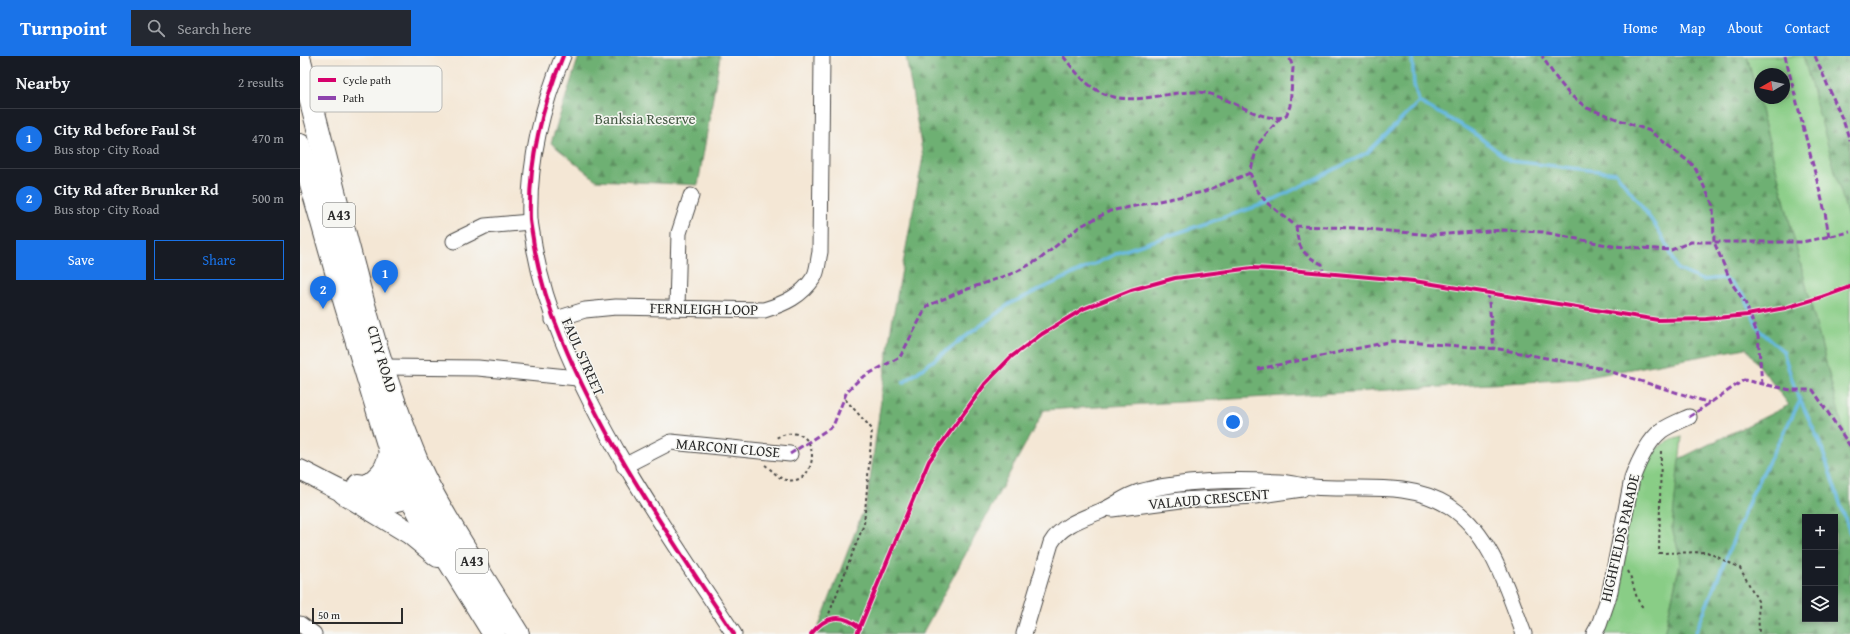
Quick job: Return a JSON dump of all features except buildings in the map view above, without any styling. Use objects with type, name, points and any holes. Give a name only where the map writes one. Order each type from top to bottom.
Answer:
[{"type":"highway","name":"CITY ROAD","points":[[300,61],[310,100]]},
{"type":"highway","name":"CITY ROAD","points":[[313,112],[346,241],[400,417],[417,486],[461,580],[494,634]]},
{"type":"highway","name":"CITY ROAD","points":[[300,146],[349,317],[390,451],[417,486],[448,522],[518,634]]},
{"type":"highway","points":[[368,486],[383,472],[388,464],[390,451]]},
{"type":"highway","points":[[336,488],[410,533],[434,552],[461,580]]},
{"type":"main road","points":[[300,470],[336,488],[371,501],[382,502],[401,500],[417,486]]},
{"type":"main road","points":[[336,488],[344,482],[368,486],[417,486]]},
{"type":"street","name":"FAUL STREET","points":[[563,56],[549,90],[538,128],[531,177],[530,222],[540,280],[577,378],[624,466],[734,634]]},
{"type":"street","name":"FERNLEIGH LOOP","points":[[554,320],[585,310],[616,307],[764,310],[786,303],[802,292],[814,276],[820,252],[822,56]]},
{"type":"street","points":[[677,308],[679,232],[691,196]]},
{"type":"street","points":[[454,241],[485,226],[530,222]]},
{"type":"street","name":"FAUL STREET","points":[[384,367],[478,368],[577,378]]},
{"type":"street","name":"HIGHFIELDS PARADE","points":[[1594,634],[1599,625],[1609,596],[1632,479],[1637,465],[1652,440],[1662,431],[1689,417]]},
{"type":"street","name":"MARCONI CLOSE","points":[[624,466],[671,442],[790,454]]},
{"type":"street","name":"VALAUD CRESCENT","points":[[1024,634],[1054,537],[1058,533],[1082,519],[1104,510],[1182,500],[1288,493],[1313,487],[1392,488],[1428,496],[1448,506],[1465,518],[1481,537],[1506,589],[1524,634]]},
{"type":"street","points":[[300,624],[314,634]]},
{"type":"path","points":[[827,620],[864,524],[872,429],[844,398]]},
{"type":"path","points":[[1662,431],[1659,483],[1659,553],[1707,552],[1740,568],[1758,601],[1759,634]]},
{"type":"path","points":[[1616,562],[1622,565],[1628,572],[1633,581],[1637,601],[1643,607]]},
{"type":"green space","name":"Banksia Reserve","points":[[579,56],[720,56],[698,185],[596,180],[551,143]]},
{"type":"green space","points":[[906,56],[1747,56],[1754,83],[1754,104],[1759,104],[1850,456],[1850,634],[1664,634],[1681,560],[1672,528],[1679,459],[1789,405],[1746,348],[1577,379],[1044,410],[922,634],[816,634],[867,501],[891,328],[923,157]]},
{"type":"green space","points":[[1747,56],[1850,56],[1850,456],[1759,104],[1790,104],[1790,68],[1754,68],[1754,83]]},
{"type":"green space","points":[[1803,56],[1850,56],[1850,225]]},
{"type":"green space","points":[[1682,437],[1672,528],[1681,559],[1664,634],[1601,634],[1639,475],[1653,451],[1668,441]]},
{"type":"waterway","points":[[1412,56],[1414,85],[1419,102],[1470,130],[1510,161],[1616,173],[1642,207],[1666,243],[1677,269],[1702,280],[1723,278],[1732,284],[1745,297],[1759,330],[1783,351],[1795,389],[1820,443],[1850,533]]},
{"type":"waterway","points":[[903,383],[1011,303],[1120,252],[1267,203],[1367,153],[1419,102]]},
{"type":"waterway","points":[[1695,634],[1752,494],[1800,401]]},
{"type":"marked path","points":[[1063,56],[1079,76],[1091,87],[1106,95],[1126,99],[1137,99],[1183,92],[1206,93],[1257,114],[1277,118],[1286,116],[1290,106],[1293,68],[1289,56]]},
{"type":"marked path","points":[[1280,118],[1258,144],[1250,173],[1257,190],[1267,203],[1296,226],[1356,228],[1432,235],[1504,230],[1543,232],[1612,246],[1671,250],[1691,242],[1714,242],[1713,205],[1694,166],[1650,131],[1587,108],[1569,94],[1554,75],[1542,56]]},
{"type":"marked path","points":[[1785,56],[1825,212],[1829,237]]},
{"type":"marked path","points":[[1815,56],[1844,123],[1850,141]]},
{"type":"marked path","points":[[790,454],[833,426],[847,391],[861,378],[900,357],[927,306],[962,291],[1016,272],[1040,259],[1079,227],[1110,211],[1203,192],[1250,173]]},
{"type":"marked path","points":[[1296,226],[1298,240],[1302,250],[1315,261],[1322,264],[1323,272]]},
{"type":"marked path","points":[[1762,384],[1758,336],[1745,302],[1732,284],[1714,242],[1802,242],[1850,232]]},
{"type":"marked path","points":[[1488,293],[1494,349]]},
{"type":"marked path","points":[[1258,369],[1393,341],[1499,349],[1599,368],[1710,403]]},
{"type":"marked path","points":[[1689,417],[1744,380],[1791,390],[1813,390],[1850,446]]},
{"type":"cycle path","points":[[563,56],[542,116],[531,178],[530,220],[536,258],[548,303],[556,326],[578,377],[618,453],[663,526],[734,634]]},
{"type":"cycle path","points":[[857,634],[929,461],[985,384],[1011,357],[1042,334],[1083,309],[1131,290],[1175,278],[1252,268],[1290,270],[1414,281],[1658,320],[1706,319],[1747,315],[1785,308],[1850,287]]},
{"type":"cycle path","points":[[811,634],[822,623],[834,618],[847,620],[860,628]]},
{"type":"place","name":"City Rd before Faul St","points":[[385,293]]},
{"type":"place","name":"City Rd after Brunker Rd","points":[[323,309]]}]
